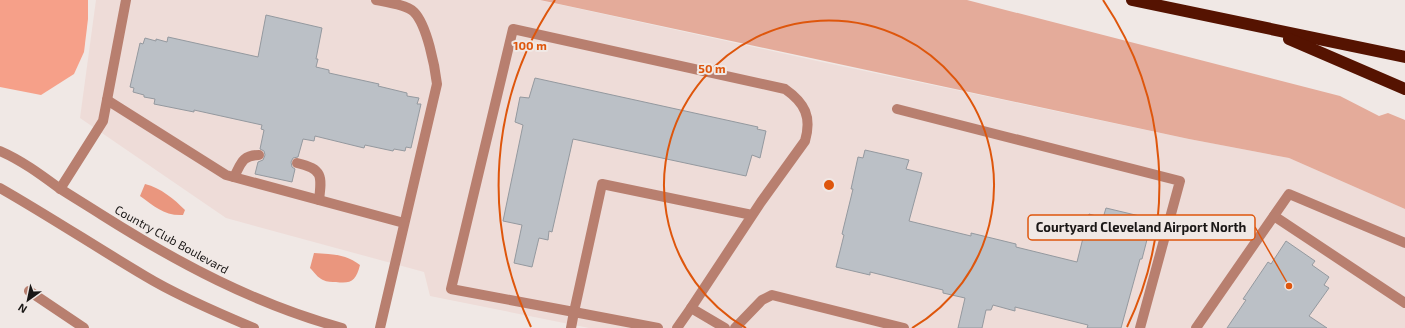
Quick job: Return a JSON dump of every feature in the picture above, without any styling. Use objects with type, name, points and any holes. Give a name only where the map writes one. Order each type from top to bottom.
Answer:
[{"type":"highway","points":[[1132,0],[1405,57]]},
{"type":"highway","points":[[1264,28],[1405,89]]},
{"type":"street","points":[[60,189],[103,121],[126,0]]},
{"type":"street","points":[[376,0],[402,6],[414,12],[420,20],[435,67],[437,84],[380,328]]},
{"type":"street","points":[[658,328],[451,289],[513,29],[785,88],[794,95],[807,116],[808,131],[805,140],[752,215],[677,328]]},
{"type":"street","points":[[107,100],[226,175],[404,223]]},
{"type":"street","points":[[897,109],[1180,181],[1140,328]]},
{"type":"street","name":"Country Club Boulevard","points":[[0,150],[142,240],[192,268],[275,307],[342,328]]},
{"type":"street","points":[[234,177],[244,159],[250,155],[259,155]]},
{"type":"street","points":[[297,163],[308,165],[315,170],[319,176],[322,183],[319,200]]},
{"type":"street","points":[[571,328],[602,184],[752,215]]},
{"type":"street","points":[[0,188],[75,232],[146,277],[212,310],[254,328]]},
{"type":"street","points":[[1196,328],[1289,194],[1405,243]]},
{"type":"street","points":[[1274,216],[1405,303]]},
{"type":"street","points":[[29,291],[84,328]]},
{"type":"street","points":[[735,328],[762,300],[772,295],[904,328]]},
{"type":"street","points":[[690,308],[725,328]]},
{"type":"shaded area","points":[[0,0],[88,0],[88,19],[84,52],[74,74],[41,95],[0,87]]},
{"type":"shaded area","points":[[96,0],[539,0],[822,62],[1189,139],[1289,158],[1405,209],[1405,328],[589,328],[430,296],[424,272],[226,218],[80,118]]},
{"type":"shaded area","points":[[540,0],[967,0],[1340,96],[1379,116],[1388,113],[1405,120],[1405,209],[1289,158],[1189,139]]},
{"type":"shaded area","points":[[145,184],[162,191],[172,198],[185,210],[183,215],[165,212],[140,196]]},
{"type":"shaded area","points":[[314,253],[338,255],[355,261],[360,265],[357,275],[349,282],[330,282],[321,279],[310,268]]},
{"type":"building","points":[[266,15],[322,28],[316,59],[318,59],[316,67],[329,70],[329,73],[379,84],[378,86],[407,93],[407,96],[419,98],[417,104],[421,104],[411,148],[406,147],[405,151],[394,149],[393,151],[365,145],[364,148],[315,136],[314,141],[303,139],[298,157],[293,158],[291,162],[292,167],[295,169],[292,182],[255,174],[258,162],[263,160],[265,155],[264,151],[260,149],[264,130],[261,129],[262,125],[194,110],[194,112],[154,104],[155,99],[144,97],[144,95],[133,92],[134,88],[130,87],[140,43],[143,44],[145,38],[167,42],[168,37],[258,57]]},
{"type":"building","points":[[535,78],[758,127],[757,129],[766,131],[760,158],[752,155],[746,176],[573,139],[552,232],[549,231],[548,240],[539,238],[532,267],[514,263],[522,225],[503,221],[523,125],[515,122],[520,97],[529,98]]},
{"type":"building","points":[[865,150],[909,160],[906,169],[922,173],[909,221],[971,236],[971,233],[1016,244],[1016,247],[1077,262],[1089,214],[1103,218],[1106,208],[1148,218],[1146,228],[1150,228],[1121,328],[1087,328],[1088,325],[1015,307],[1015,311],[993,305],[991,310],[986,310],[982,328],[958,328],[965,298],[943,293],[943,290],[870,272],[870,275],[836,267],[844,235],[842,234],[853,189],[851,189],[858,157],[863,158]]},
{"type":"building","points":[[1286,241],[1315,261],[1312,265],[1329,277],[1324,285],[1329,288],[1309,316],[1327,328],[1227,328],[1246,300],[1243,299],[1268,262],[1271,264]]},
{"type":"place","name":"Courtyard Cleveland Airport North","points":[[1289,286]]}]
